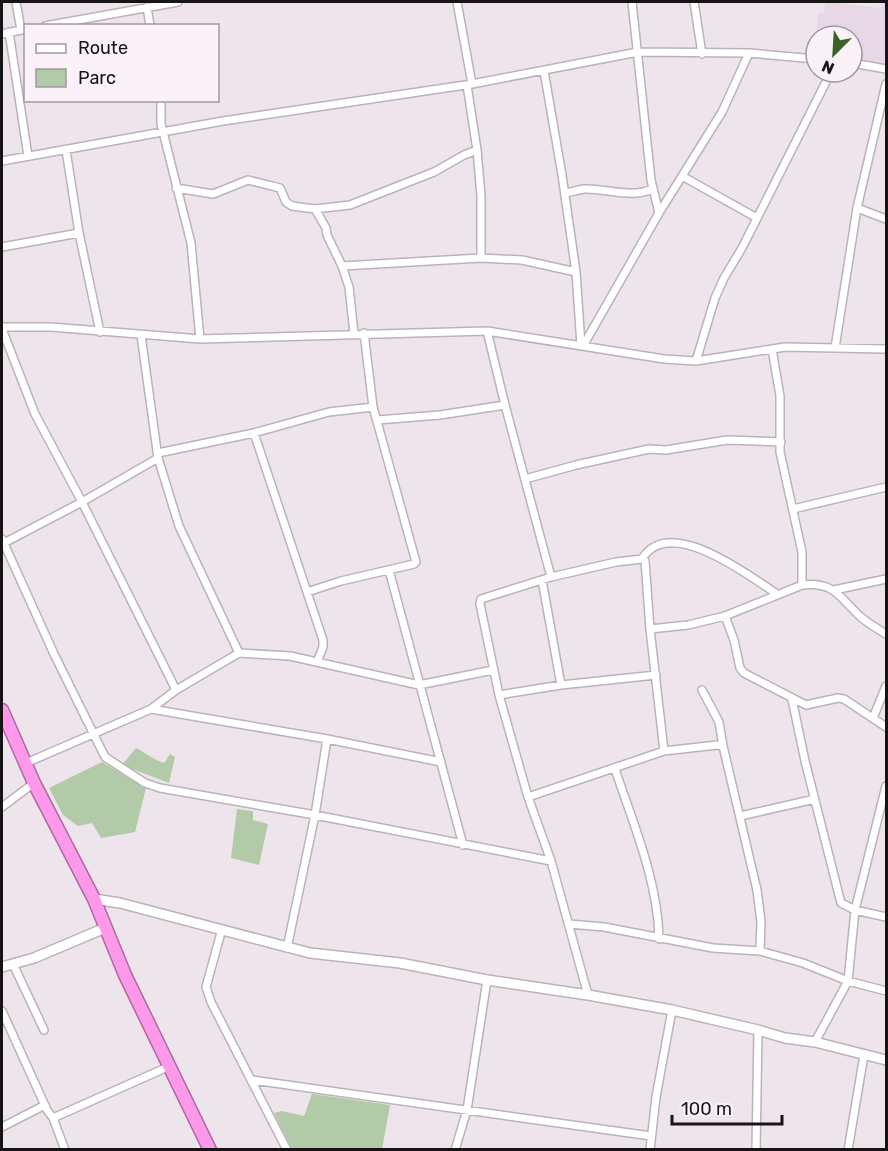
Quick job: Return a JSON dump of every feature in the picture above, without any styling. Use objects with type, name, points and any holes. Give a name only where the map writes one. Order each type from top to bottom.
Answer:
[{"type":"highway","points":[[2,712],[34,783],[94,899],[125,975],[210,1149]]},
{"type":"street","points":[[16,2],[23,29],[5,33],[28,156]]},
{"type":"street","points":[[56,24],[178,2]]},
{"type":"street","points":[[457,2],[477,150],[481,196],[481,258]]},
{"type":"street","points":[[632,2],[644,127],[652,189],[659,213]]},
{"type":"street","points":[[694,2],[702,54]]},
{"type":"street","points":[[147,7],[150,24]]},
{"type":"street","points":[[2,161],[223,121],[469,85],[638,52],[749,53],[804,58]]},
{"type":"street","points":[[582,346],[659,213],[722,112],[749,53]]},
{"type":"street","points":[[864,65],[886,69]]},
{"type":"street","points":[[544,71],[576,272],[582,346]]},
{"type":"street","points":[[696,361],[715,298],[825,84]]},
{"type":"street","points":[[835,348],[857,208],[886,84]]},
{"type":"street","points":[[161,102],[161,124],[192,250],[200,339]]},
{"type":"street","points":[[66,150],[100,332]]},
{"type":"street","points":[[176,188],[213,194],[248,180],[279,188],[290,206],[315,209],[350,205],[434,172],[477,150]]},
{"type":"street","points":[[682,176],[757,218]]},
{"type":"street","points":[[564,193],[586,189],[622,193],[646,192],[652,189]]},
{"type":"street","points":[[857,208],[886,219]]},
{"type":"street","points":[[315,209],[326,228],[351,292],[354,333]]},
{"type":"street","points":[[2,247],[80,233]]},
{"type":"street","points":[[342,266],[481,258],[522,260],[576,272]]},
{"type":"street","points":[[176,690],[82,502],[35,414],[2,328],[51,327],[200,339],[487,331],[664,359],[696,361],[772,349],[886,349]]},
{"type":"street","points":[[487,331],[551,577]]},
{"type":"street","points":[[307,592],[416,562],[373,407],[364,333]]},
{"type":"street","points":[[141,335],[158,455],[185,543],[239,653]]},
{"type":"street","points":[[772,349],[780,396],[780,452],[802,552],[802,585]]},
{"type":"street","points":[[377,420],[440,415],[505,405]]},
{"type":"street","points":[[373,407],[329,412],[254,433],[158,455],[82,502],[2,542],[105,757],[145,783],[160,788],[315,814],[551,861]]},
{"type":"street","points":[[254,433],[323,640],[323,648],[317,662]]},
{"type":"street","points":[[525,479],[649,449],[666,450],[727,440],[781,442]]},
{"type":"street","points":[[793,509],[886,487]]},
{"type":"street","points":[[642,559],[646,552],[657,544],[685,542],[730,563],[777,594]]},
{"type":"street","points":[[588,995],[551,861],[528,797],[499,695],[480,604],[481,599],[551,577],[616,562],[642,559]]},
{"type":"street","points":[[642,559],[646,562],[650,629],[664,751]]},
{"type":"street","points":[[389,570],[463,845]]},
{"type":"street","points":[[834,590],[886,579]]},
{"type":"street","points":[[542,580],[561,685]]},
{"type":"street","points":[[650,629],[688,625],[725,616],[802,585],[820,584],[834,590],[863,619],[886,634]]},
{"type":"street","points":[[725,616],[734,640],[740,668],[744,673],[808,706],[841,698],[886,728]]},
{"type":"street","points":[[26,763],[152,709],[176,690],[239,653],[277,654],[419,685],[493,670]]},
{"type":"street","points":[[499,695],[561,685],[656,675]]},
{"type":"street","points":[[873,718],[886,686]]},
{"type":"street","points":[[702,690],[719,723],[740,816],[760,906],[760,951]]},
{"type":"street","points":[[792,699],[841,903],[855,910],[886,917]]},
{"type":"street","points":[[152,709],[327,739],[441,762]]},
{"type":"street","points":[[287,948],[315,814],[327,739]]},
{"type":"street","points":[[528,797],[664,751],[723,746]]},
{"type":"street","points":[[615,769],[652,887],[659,924],[659,939]]},
{"type":"street","points":[[2,807],[34,783]]},
{"type":"street","points":[[815,1042],[848,981],[855,910],[886,786]]},
{"type":"street","points":[[740,816],[815,799]]},
{"type":"street","points":[[94,899],[120,903],[222,928],[287,948],[325,956],[400,963],[487,980],[672,1010],[886,1060]]},
{"type":"street","points":[[569,924],[604,927],[713,948],[760,951],[803,963],[848,981],[886,991]]},
{"type":"street","points":[[2,967],[34,958],[105,928]]},
{"type":"street","points":[[222,928],[206,987],[287,1149]]},
{"type":"street","points":[[13,964],[44,1030]]},
{"type":"street","points":[[455,1149],[467,1110],[487,980]]},
{"type":"street","points":[[650,1149],[656,1097],[672,1010]]},
{"type":"street","points":[[2,1011],[53,1118],[64,1149]]},
{"type":"street","points":[[756,1149],[758,1030]]},
{"type":"street","points":[[848,1149],[864,1055]]},
{"type":"street","points":[[53,1118],[170,1066]]},
{"type":"street","points":[[252,1080],[651,1136]]},
{"type":"street","points":[[2,1127],[45,1105]]},
{"type":"shaded area","points":[[825,2],[881,8],[882,2],[886,2],[884,64],[864,62],[864,24],[817,24],[818,13],[824,14]]},
{"type":"green space","points":[[136,748],[164,763],[170,754],[175,757],[169,783],[122,765]]},
{"type":"green space","points":[[102,762],[146,788],[135,832],[101,838],[92,823],[78,826],[63,815],[49,788]]},
{"type":"green space","points":[[237,809],[253,811],[253,820],[268,824],[259,865],[231,858]]},
{"type":"green space","points":[[312,1094],[390,1105],[382,1149],[292,1149],[274,1113],[282,1111],[304,1116]]}]
